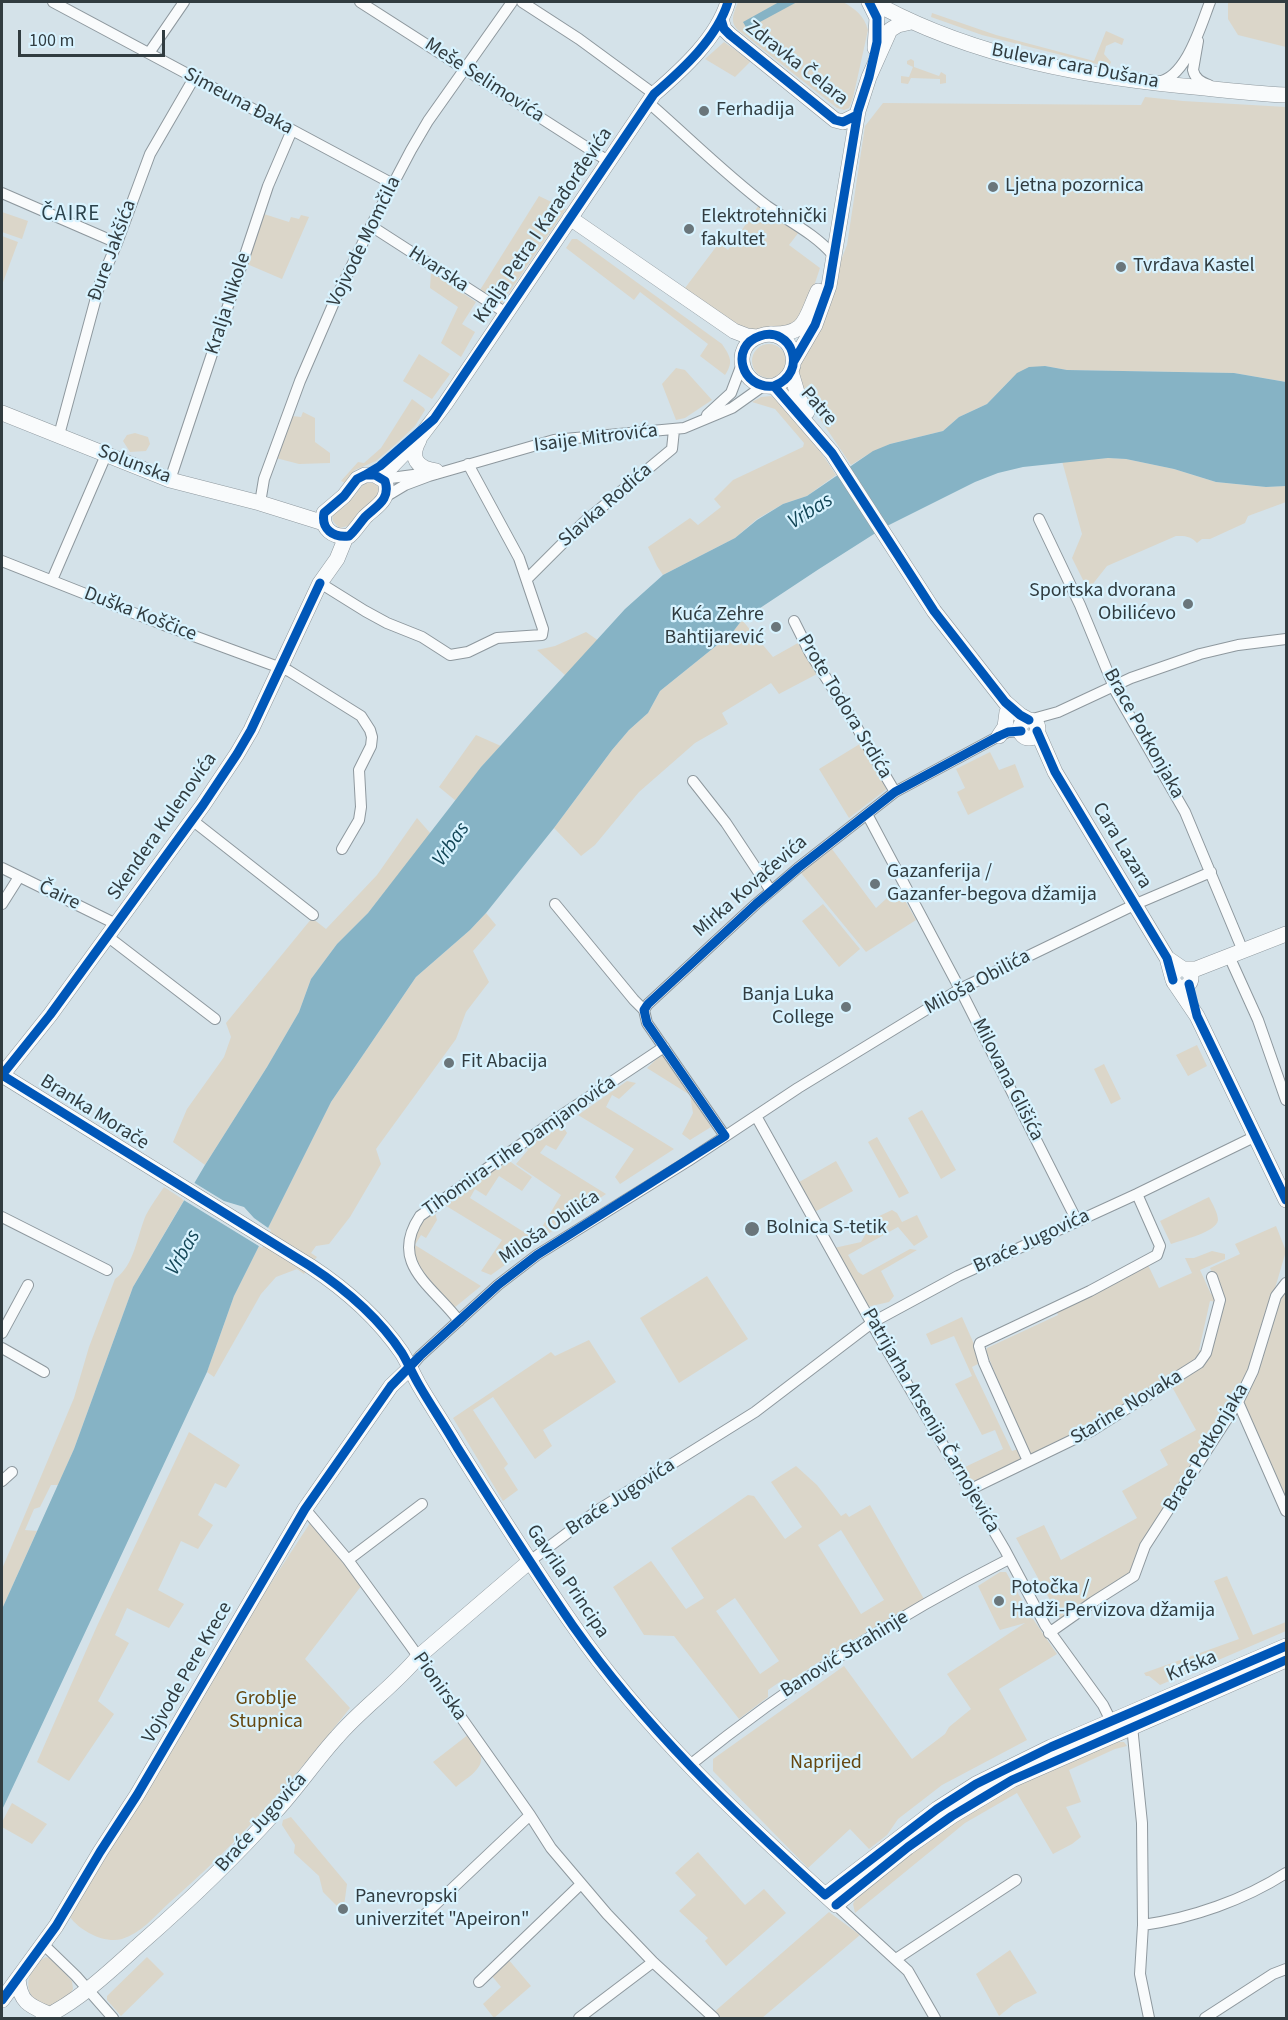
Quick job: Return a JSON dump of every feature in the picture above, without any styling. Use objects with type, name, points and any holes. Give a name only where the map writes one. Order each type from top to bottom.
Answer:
[{"type":"street","name":"Simeuna Đaka","points":[[53,2],[393,184]]},
{"type":"street","points":[[149,53],[184,2]]},
{"type":"street","name":"Meše Selimovića","points":[[360,2],[608,161]]},
{"type":"street","name":"Vojvode Momčila","points":[[265,505],[264,479],[300,381],[335,300],[371,226],[411,150],[464,68],[512,2]]},
{"type":"street","points":[[522,2],[579,39],[652,99],[674,127],[766,205],[819,241],[832,260]]},
{"type":"street","name":"Kralja Petra I Karađorđevića","points":[[383,479],[388,470],[423,433],[445,404],[608,161],[652,99],[699,50],[721,19],[728,2]]},
{"type":"street","points":[[869,77],[877,42],[878,24],[871,2]]},
{"type":"street","name":"Bulevar cara Dušana","points":[[871,2],[911,22],[1015,59],[1147,83],[1287,95]]},
{"type":"street","points":[[1147,83],[1162,82],[1176,72],[1199,32],[1210,2]]},
{"type":"street","name":"Zdravka Čelara","points":[[721,19],[724,29],[730,35],[838,121],[848,121],[857,115]]},
{"type":"street","points":[[793,367],[815,325],[829,286],[857,115],[869,77],[884,39],[890,30],[898,25],[911,22]]},
{"type":"street","points":[[1199,32],[1194,75],[1200,82],[1227,90]]},
{"type":"street","name":"Kralja Petra I Karađorđevića","points":[[699,50],[716,38],[730,35]]},
{"type":"street","name":"Đure Jakšića","points":[[59,435],[94,298],[150,154],[194,78]]},
{"type":"street","points":[[838,121],[847,137],[849,162]]},
{"type":"street","name":"Kralja Nikole","points":[[170,480],[268,186],[292,130]]},
{"type":"street","points":[[2,194],[117,243]]},
{"type":"street","name":"Patre","points":[[570,218],[734,331],[747,336],[779,337],[787,343],[792,351],[799,399],[829,448]]},
{"type":"street","name":"Hvarska","points":[[371,226],[506,313]]},
{"type":"street","points":[[742,358],[747,344],[764,335],[790,333],[801,328],[832,260]]},
{"type":"street","name":"Patre","points":[[675,291],[729,337],[742,358],[745,373],[751,380],[769,386],[829,448]]},
{"type":"street","name":"Isaije Mitrovića","points":[[700,421],[730,393],[742,358]]},
{"type":"street","name":"Patre","points":[[769,386],[785,380],[793,367]]},
{"type":"street","name":"Isaije Mitrovića","points":[[383,479],[456,467],[554,440],[674,430],[732,408],[769,386]]},
{"type":"street","name":"Solunska","points":[[2,413],[170,480],[265,505],[346,537]]},
{"type":"street","name":"Slavka Rodića","points":[[527,579],[584,522],[672,448],[674,430]]},
{"type":"street","points":[[423,433],[414,450],[416,459],[422,467],[436,471]]},
{"type":"street","name":"Kralja Petra I Karađorđevića","points":[[327,528],[324,513],[344,496],[357,479],[380,466],[423,433]]},
{"type":"street","name":"Cara Lazara","points":[[829,448],[934,611],[1006,707],[1020,716],[1182,979],[1197,1016],[1287,1200]]},
{"type":"street","points":[[52,580],[106,455]]},
{"type":"street","points":[[321,582],[379,619],[422,637],[450,655],[468,652],[497,638],[540,636],[543,629],[519,558],[468,464]]},
{"type":"street","name":"Isaije Mitrovića","points":[[385,497],[405,485],[456,467]]},
{"type":"street","points":[[365,475],[375,475],[383,479],[387,491],[385,497]]},
{"type":"street","name":"Skendera Kulenovića","points":[[2,1075],[50,1014],[223,776],[251,730],[321,582],[337,559],[346,537],[355,531],[385,497]]},
{"type":"street","name":"Solunska","points":[[265,505],[310,509],[335,503]]},
{"type":"street","name":"Brace Potkonjaka","points":[[1039,519],[1080,605],[1114,685],[1185,812],[1211,872],[1258,1020],[1287,1100]]},
{"type":"street","name":"Skendera Kulenovića","points":[[321,582],[328,556],[327,528]]},
{"type":"street","name":"Duška Koščice","points":[[2,561],[280,668]]},
{"type":"street","name":"Prote Todora Srdića","points":[[794,621],[810,653],[896,792]]},
{"type":"street","name":"Mirka Kovačevića","points":[[644,1010],[771,891],[896,792],[999,736],[1028,729],[1056,712],[1114,685],[1218,649],[1287,639]]},
{"type":"street","points":[[280,668],[290,671],[361,716],[370,730],[371,746],[359,770],[361,814],[357,827],[342,849]]},
{"type":"street","points":[[999,736],[1005,727],[1006,707]]},
{"type":"street","points":[[693,781],[726,823],[771,891]]},
{"type":"street","name":"Milovana Glišića","points":[[867,814],[960,989],[1077,1221]]},
{"type":"street","points":[[192,820],[313,915]]},
{"type":"street","name":"Čaire","points":[[2,868],[112,930],[214,1019]]},
{"type":"street","name":"Miloša Obilića","points":[[410,1368],[420,1356],[498,1285],[537,1255],[960,989],[1136,904],[1211,872]]},
{"type":"street","points":[[2,904],[20,877]]},
{"type":"street","points":[[555,904],[644,1010],[647,1023],[725,1136]]},
{"type":"street","points":[[1182,979],[1196,969],[1287,934]]},
{"type":"street","name":"Tihomira-Tihe Damjanovića","points":[[459,1321],[412,1266],[408,1243],[412,1227],[420,1216],[565,1113],[664,1047]]},
{"type":"street","name":"Branka Morače","points":[[2,1075],[310,1266]]},
{"type":"street","name":"Patrijarha Arsenija Čarnojevića","points":[[756,1116],[1049,1633],[1103,1705],[1111,1721]]},
{"type":"street","name":"Braće Jugovića","points":[[47,2017],[102,1978],[231,1859],[277,1810],[337,1737],[418,1658],[530,1561],[591,1515],[755,1412],[872,1323],[958,1276],[1137,1194],[1256,1136]]},
{"type":"street","points":[[1028,1461],[984,1363],[978,1348],[980,1343],[1090,1291],[1157,1255],[1160,1246],[1137,1194]]},
{"type":"street","points":[[2,1217],[107,1270]]},
{"type":"street","name":"Gavrila Principa","points":[[310,1266],[346,1291],[363,1307],[400,1351],[490,1499],[573,1626],[644,1716],[755,1830],[896,1959],[916,1983],[935,2019]]},
{"type":"street","name":"Starine Novaka","points":[[969,1490],[1093,1430],[1199,1364],[1206,1353],[1220,1300],[1212,1276]]},
{"type":"street","name":"Brace Potkonjaka","points":[[1049,1633],[1134,1576],[1145,1546],[1238,1402],[1253,1371],[1276,1296],[1287,1283]]},
{"type":"street","points":[[2,1333],[28,1285]]},
{"type":"street","points":[[2,1348],[44,1372]]},
{"type":"street","name":"Vojvode Pere Krece","points":[[2,2000],[44,1945],[148,1777],[305,1509],[391,1386],[410,1368]]},
{"type":"street","points":[[1238,1402],[1287,1511]]},
{"type":"street","points":[[2,1481],[12,1472]]},
{"type":"street","points":[[348,1560],[423,1504]]},
{"type":"street","name":"Pionirska","points":[[305,1509],[348,1560],[530,1815],[551,1848],[580,1884],[652,1962],[714,2019]]},
{"type":"street","name":"Banović Strahinje","points":[[690,1765],[783,1693],[885,1628],[1009,1559]]},
{"type":"street","name":"Krfska","points":[[830,1900],[928,1816],[976,1784],[1010,1766],[1111,1721],[1287,1646]]},
{"type":"street","name":"Krfska","points":[[830,1900],[952,1816],[1012,1780],[1287,1659]]},
{"type":"street","points":[[1132,1726],[1142,1823],[1143,1925],[1140,1981],[1149,2019]]},
{"type":"street","points":[[1104,1738],[1119,1736],[1127,1738],[1134,1749]]},
{"type":"street","points":[[419,1920],[530,1815]]},
{"type":"street","points":[[1143,1925],[1210,1909],[1255,1890],[1287,1873]]},
{"type":"street","points":[[896,1959],[1016,1880]]},
{"type":"street","points":[[479,1982],[580,1884]]},
{"type":"street","points":[[44,1945],[88,1989],[113,2019]]},
{"type":"street","points":[[579,2019],[652,1962]]},
{"type":"street","points":[[1205,2019],[1273,1974],[1287,1969]]},
{"type":"street","points":[[18,1979],[20,1993],[24,2000],[47,2017]]},
{"type":"green space","points":[[738,2],[843,2],[858,13],[868,30],[849,108],[844,110],[837,108],[738,30],[733,20]]},
{"type":"green space","points":[[1228,2],[1286,2],[1286,47],[1238,35],[1228,19]]},
{"type":"green space","points":[[932,13],[996,35],[1094,61],[1106,31],[1124,39],[1122,45],[1115,42],[1106,46],[1104,54],[1111,62],[1109,67],[982,35],[931,17]]},
{"type":"green space","points":[[724,42],[751,61],[735,77],[705,59]]},
{"type":"green space","points":[[911,59],[914,61],[914,67],[939,76],[941,72],[946,75],[946,83],[940,84],[940,79],[911,78],[908,84],[901,83],[901,76],[909,77],[913,67],[907,64],[907,61]]},
{"type":"green space","points":[[1145,97],[1286,107],[1286,382],[1234,373],[1067,370],[1045,366],[1011,379],[987,404],[959,417],[943,431],[890,444],[851,465],[806,398],[797,378],[800,364],[847,245],[865,126],[883,103],[1141,105]]},
{"type":"green space","points":[[539,196],[566,209],[502,303],[480,290]]},
{"type":"green space","points":[[759,205],[799,232],[789,245],[820,268],[812,292],[795,326],[747,330],[682,292],[719,243],[728,250]]},
{"type":"green space","points":[[2,212],[28,221],[22,239],[2,232]]},
{"type":"green space","points":[[264,214],[289,222],[291,217],[299,219],[301,215],[309,217],[282,279],[247,264]]},
{"type":"green space","points":[[2,236],[18,242],[2,285]]},
{"type":"green space","points":[[572,239],[577,239],[722,344],[730,359],[725,375],[700,356],[708,344],[640,292],[634,300],[566,248]]},
{"type":"green space","points":[[431,272],[476,302],[462,324],[475,332],[461,357],[441,343],[458,307],[430,288]]},
{"type":"green space","points":[[769,344],[781,349],[786,361],[781,373],[769,378],[757,373],[752,361],[757,349]]},
{"type":"green space","points":[[419,354],[450,374],[432,399],[403,381]]},
{"type":"green space","points":[[676,368],[685,370],[712,400],[685,418],[676,420],[662,384]]},
{"type":"green space","points":[[771,396],[796,420],[836,475],[807,496],[783,504],[757,519],[735,538],[663,575],[648,547],[690,518],[698,525],[721,507],[714,499],[733,480],[803,447],[804,443],[775,409],[752,402],[761,397]]},
{"type":"green space","points":[[412,399],[425,410],[415,426],[376,461],[355,470],[345,483],[341,481],[358,462],[364,463],[381,448]]},
{"type":"green space","points":[[303,412],[315,418],[315,442],[330,453],[330,463],[299,464],[276,458],[292,416],[301,417]]},
{"type":"green space","points":[[135,433],[148,437],[150,444],[146,451],[130,452],[123,441],[127,435]]},
{"type":"green space","points":[[1126,459],[1174,469],[1216,482],[1266,487],[1286,486],[1286,502],[1248,516],[1245,523],[1210,539],[1202,539],[1197,543],[1188,537],[1176,536],[1107,566],[1088,590],[1072,558],[1082,534],[1062,461]]},
{"type":"green space","points":[[368,481],[378,483],[381,492],[348,526],[340,528],[335,523],[333,515]]},
{"type":"green space","points":[[742,620],[773,657],[798,643],[817,674],[779,694],[771,683],[722,713],[728,724],[695,743],[639,792],[595,845],[581,856],[554,828],[612,750],[648,713],[660,691],[732,633]]},
{"type":"green space","points":[[586,632],[599,641],[566,676],[537,650],[555,646]]},
{"type":"green space","points":[[476,735],[501,746],[481,767],[456,801],[439,787]]},
{"type":"green space","points":[[863,742],[888,788],[849,818],[819,769]]},
{"type":"green space","points":[[990,752],[999,770],[1015,764],[1024,787],[968,815],[957,792],[965,788],[956,769]]},
{"type":"green space","points":[[417,818],[431,834],[368,913],[337,944],[311,979],[299,1012],[205,1165],[173,1142],[187,1109],[224,1057],[231,1037],[226,1023],[312,918],[326,929],[377,875]]},
{"type":"green space","points":[[832,849],[876,908],[898,888],[916,920],[866,952],[801,873]]},
{"type":"green space","points":[[823,904],[860,949],[839,967],[802,921]]},
{"type":"green space","points":[[486,913],[496,925],[473,951],[489,982],[466,1012],[456,1039],[376,1149],[381,1164],[350,1217],[329,1244],[316,1246],[311,1253],[317,1257],[304,1274],[297,1269],[276,1277],[261,1294],[214,1377],[207,1372],[234,1296],[331,1102],[416,977]]},
{"type":"green space","points":[[1197,1045],[1207,1066],[1188,1076],[1176,1055]]},
{"type":"green space","points":[[664,1052],[711,1127],[690,1140],[682,1134],[693,1113],[690,1095],[647,1068]]},
{"type":"green space","points":[[1104,1064],[1121,1099],[1111,1104],[1094,1069]]},
{"type":"green space","points":[[627,1081],[636,1083],[619,1099],[612,1095],[606,1107],[674,1149],[620,1184],[615,1177],[634,1149],[578,1115]]},
{"type":"green space","points":[[922,1110],[956,1170],[941,1179],[908,1118]]},
{"type":"green space","points":[[562,1125],[567,1133],[556,1150],[546,1145],[540,1153],[606,1194],[548,1234],[542,1227],[561,1195],[516,1164],[528,1150],[525,1146]]},
{"type":"green space","points":[[877,1137],[909,1193],[899,1198],[868,1142]]},
{"type":"green space","points":[[505,1158],[532,1177],[522,1191],[499,1176],[486,1196],[475,1189],[470,1198],[538,1241],[491,1275],[481,1271],[502,1240],[443,1204]]},
{"type":"green space","points":[[836,1161],[853,1191],[811,1214],[794,1185]]},
{"type":"green space","points":[[164,1187],[184,1200],[133,1287],[74,1449],[58,1485],[51,1485],[40,1507],[34,1509],[25,1530],[37,1531],[2,1609],[2,1569],[74,1398],[89,1347],[115,1279],[127,1266],[146,1215]]},
{"type":"green space","points":[[1209,1197],[1217,1214],[1216,1224],[1206,1232],[1171,1244],[1160,1221]]},
{"type":"green space","points":[[892,1210],[897,1213],[902,1222],[917,1215],[928,1237],[914,1246],[898,1227],[848,1255],[858,1272],[863,1275],[910,1249],[917,1250],[881,1271],[894,1296],[889,1302],[867,1307],[834,1248],[861,1242],[875,1218]]},
{"type":"green space","points":[[435,1212],[437,1220],[426,1238],[421,1235],[415,1245],[481,1286],[454,1308],[420,1271],[412,1245],[418,1225],[429,1214]]},
{"type":"green space","points":[[1276,1226],[1286,1251],[1251,1370],[1130,1576],[1061,1620],[1016,1538],[1044,1525],[1061,1560],[1137,1518],[1122,1491],[1168,1465],[1160,1450],[1196,1430],[1171,1385],[1199,1367],[1220,1290],[1210,1268],[1240,1254],[1235,1244]]},
{"type":"green space","points":[[1212,1251],[1225,1254],[1225,1259],[1200,1270],[1211,1294],[1217,1292],[1218,1302],[1210,1301],[1199,1350],[1206,1352],[1176,1378],[1030,1459],[986,1351],[987,1348],[1058,1315],[1056,1310],[1148,1265],[1159,1288],[1192,1273],[1185,1258],[1194,1258]]},
{"type":"green space","points":[[707,1276],[748,1339],[679,1383],[640,1318]]},
{"type":"green space","points":[[1286,1285],[1286,1505],[1240,1402],[1278,1297]]},
{"type":"green space","points":[[962,1317],[982,1362],[972,1367],[975,1374],[1012,1451],[1018,1449],[1023,1459],[975,1481],[968,1478],[952,1448],[955,1448],[965,1467],[1003,1449],[995,1430],[982,1435],[955,1384],[972,1376],[954,1336],[931,1345],[926,1334]]},
{"type":"green space","points":[[589,1340],[616,1382],[543,1430],[552,1446],[535,1459],[493,1397],[473,1410],[508,1464],[504,1468],[518,1490],[503,1501],[453,1418],[551,1352],[555,1356]]},
{"type":"green space","points":[[189,1432],[240,1465],[226,1488],[215,1483],[198,1515],[213,1525],[198,1549],[181,1541],[158,1590],[184,1604],[169,1628],[127,1608],[115,1635],[129,1643],[98,1701],[114,1714],[69,1781],[37,1762],[97,1626]]},
{"type":"green space","points":[[796,1466],[817,1485],[841,1516],[846,1513],[849,1517],[870,1505],[924,1599],[846,1644],[790,1681],[784,1679],[768,1690],[768,1697],[739,1719],[674,1636],[644,1635],[613,1587],[651,1561],[686,1609],[704,1598],[671,1548],[748,1495],[754,1496],[785,1539],[802,1527],[771,1482]],"holes":[[[841,1530],[884,1600],[861,1614],[818,1545]],[[735,1598],[779,1661],[760,1674],[716,1611]]]},
{"type":"green space","name":"Groblje Stupnica","points":[[312,1520],[362,1585],[305,1659],[350,1708],[308,1760],[241,1834],[147,1924],[122,1939],[108,1940],[93,1935],[70,1917],[235,1638]]},
{"type":"green space","name":"Naprijed","points":[[1000,1572],[1006,1572],[1031,1616],[1057,1654],[999,1689],[1027,1740],[942,1785],[898,1819],[887,1835],[869,1849],[850,1829],[808,1868],[713,1771],[713,1759],[844,1666],[912,1759],[945,1734],[949,1727],[971,1709],[947,1674],[1025,1623],[1000,1630],[997,1625],[978,1586]]},
{"type":"green space","points":[[1227,1576],[1253,1635],[1286,1622],[1286,1631],[1160,1685],[1146,1676],[1144,1673],[1239,1639],[1214,1581]]},
{"type":"green space","points":[[469,1734],[484,1755],[476,1770],[456,1787],[433,1762]]},
{"type":"green space","points":[[1114,1742],[1124,1742],[1127,1746],[1115,1749],[1069,1770],[1081,1802],[1066,1807],[1081,1837],[1072,1844],[1053,1854],[1017,1793],[965,1823],[855,1913],[853,1904],[859,1892],[967,1813],[1026,1780]]},
{"type":"green space","points":[[12,1803],[47,1824],[32,1844],[2,1827],[2,1822]]},
{"type":"green space","points":[[291,1817],[347,1884],[344,1906],[338,1907],[323,1892],[319,1876],[294,1853],[295,1845],[282,1825],[283,1820]]},
{"type":"green space","points":[[698,1852],[745,1905],[764,1889],[786,1913],[726,1966],[705,1941],[708,1938],[679,1911],[696,1895],[675,1873]]},
{"type":"green space","points":[[829,1912],[860,1935],[762,2018],[719,2018],[713,2013]]},
{"type":"green space","points":[[1010,1950],[1037,1993],[1014,2004],[999,2016],[976,1974]]},
{"type":"green space","points":[[46,1957],[52,1959],[72,1981],[73,1989],[69,1996],[51,2006],[43,2005],[35,2000],[28,1983],[32,1970]]},
{"type":"green space","points":[[147,1957],[164,1974],[121,2016],[107,2000],[107,1996]]},
{"type":"green space","points":[[508,1959],[531,1986],[494,2018],[483,2004],[501,1987],[491,1975]]},
{"type":"water","points":[[779,2],[797,2],[747,29],[743,22]]},
{"type":"water","name":"Vrbas","points":[[1045,366],[1067,370],[1234,373],[1286,382],[1286,486],[1266,487],[1216,482],[1174,469],[1126,459],[1108,458],[1023,467],[998,473],[885,527],[819,569],[742,620],[732,633],[660,691],[648,713],[612,750],[554,828],[486,913],[416,977],[331,1102],[234,1296],[207,1372],[2,1810],[2,1609],[74,1449],[133,1287],[299,1012],[311,979],[337,944],[368,913],[481,767],[625,609],[663,575],[735,538],[757,520],[783,504],[807,496],[873,451],[890,444],[943,431],[959,417],[987,404],[1017,373],[1029,367]]},
{"type":"pier","points":[[193,1182],[224,1201],[244,1207],[254,1218],[271,1230],[262,1248],[182,1199]]},
{"type":"cycle path","points":[[365,475],[380,466],[434,419],[654,94],[698,52],[716,28],[728,2]]},
{"type":"cycle path","points":[[794,361],[815,325],[829,286],[858,111],[877,42],[877,18],[869,2]]},
{"type":"cycle path","points":[[721,19],[724,29],[730,35],[835,120],[843,122],[857,115]]},
{"type":"cycle path","points":[[774,386],[785,380],[791,371],[793,362],[788,344],[781,337],[771,334],[750,341],[744,349],[743,366],[747,375],[763,385],[774,386],[832,453],[934,611],[1005,702],[1029,720]]},
{"type":"cycle path","points":[[365,475],[375,475],[385,481],[384,498],[349,536],[333,534],[324,524],[324,513],[344,496],[357,479],[365,475]]},
{"type":"cycle path","points":[[320,583],[251,730],[237,754],[203,805],[50,1015],[2,1075],[310,1266],[336,1284],[372,1316],[402,1353],[428,1401],[514,1537],[600,1663],[660,1733],[724,1800],[825,1895],[937,1809],[976,1784],[1051,1747],[1286,1646]]},
{"type":"cycle path","points":[[2,2000],[56,1926],[137,1795],[305,1509],[391,1386],[420,1356],[498,1285],[537,1255],[725,1136],[647,1023],[644,1010],[648,1004],[756,904],[895,792],[999,736],[1008,732],[1021,731]]},
{"type":"cycle path","points":[[1037,731],[1055,772],[1167,958],[1173,980]]},
{"type":"cycle path","points":[[1189,984],[1197,1016],[1286,1200]]},
{"type":"cycle path","points":[[836,1905],[908,1847],[952,1816],[1012,1780],[1286,1660]]},
{"type":"place","name":"Ferhadija","points":[[704,111]]},
{"type":"place","name":"Ljetna pozornica","points":[[993,187]]},
{"type":"place","name":"Elektrotehnički fakultet","points":[[689,229]]},
{"type":"place","name":"Tvrđava Kastel","points":[[1121,267]]},
{"type":"place","name":"Sportska dvorana Obilićevo","points":[[1188,604]]},
{"type":"place","name":"Kuća Zehre Bahtijarević","points":[[776,627]]},
{"type":"place","name":"Gazanferija / Gazanfer-begova džamija","points":[[875,884]]},
{"type":"place","name":"Banja Luka College","points":[[846,1007]]},
{"type":"place","name":"Fit Abacija","points":[[449,1063]]},
{"type":"place","name":"Bolnica S-tetik","points":[[752,1229]]},
{"type":"place","name":"Potočka / Hadži-Pervizova džamija","points":[[999,1601]]},
{"type":"place","name":"Panevropski univerzitet \"Apeiron\"","points":[[343,1909]]},
{"type":"district","name":"ČAIRE","points":[[71,215]]}]
